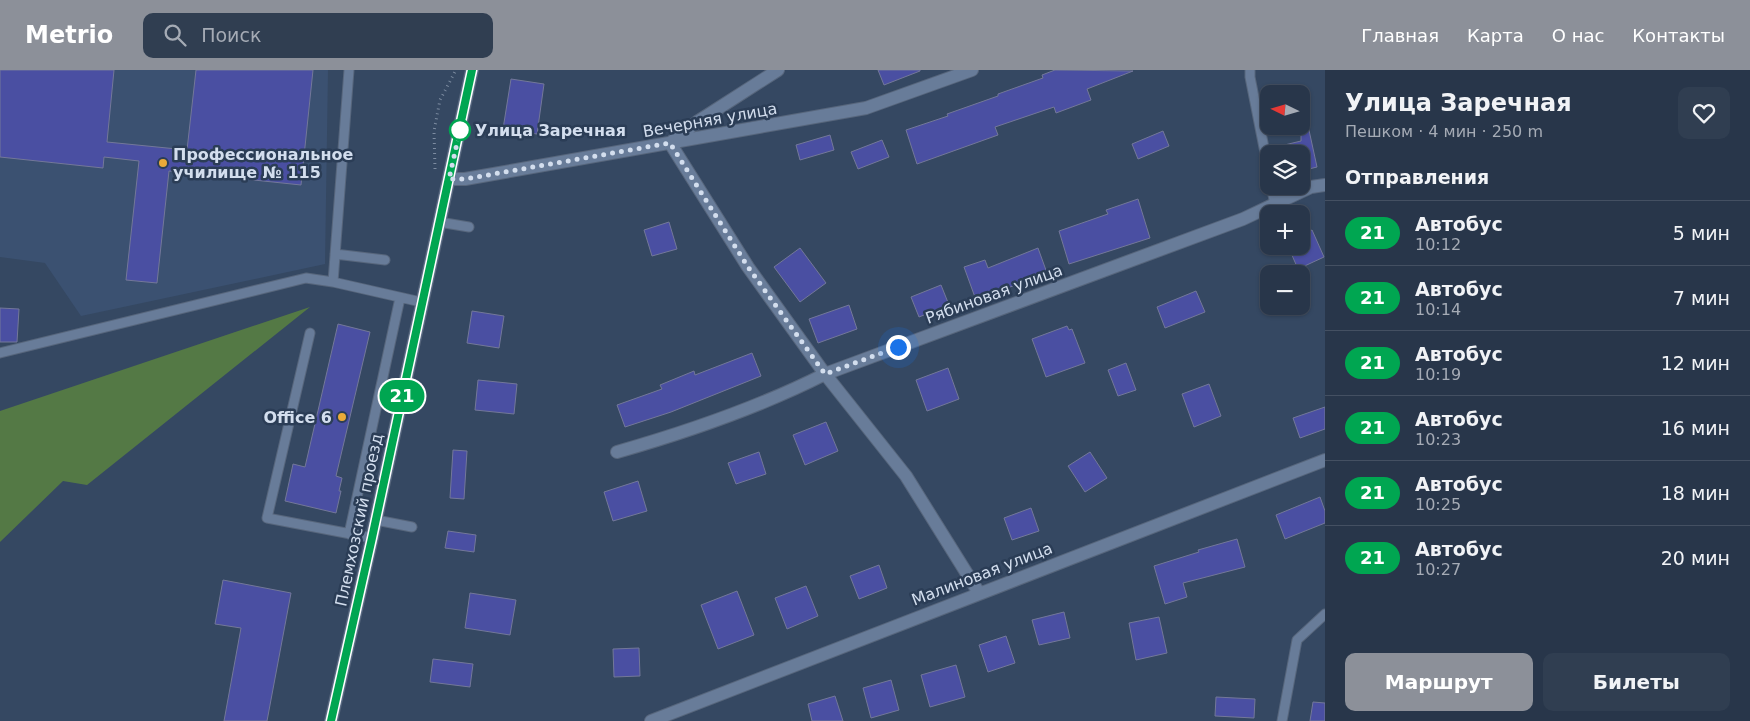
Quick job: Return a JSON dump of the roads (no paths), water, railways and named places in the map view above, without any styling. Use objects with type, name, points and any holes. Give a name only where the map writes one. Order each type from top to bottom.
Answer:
[{"type":"street","name":"Племхозский проезд","points":[[331,721],[472,70]]},
{"type":"street","points":[[778,70],[697,122],[670,143],[748,267],[825,374],[906,476],[980,592]]},
{"type":"street","name":"Вечерняя улица","points":[[449,179],[465,179],[866,108],[972,70]]},
{"type":"street","name":"Рябиновая улица","points":[[617,452],[680,434],[805,385],[825,374],[1243,219],[1311,187],[1325,184]]},
{"type":"street","name":"Малиновая улица","points":[[651,721],[1325,460]]},
{"type":"lane","points":[[333,282],[349,70]]},
{"type":"lane","points":[[1250,70],[1263,145]]},
{"type":"lane","points":[[1273,195],[1275,204]]},
{"type":"lane","points":[[439,222],[469,227]]},
{"type":"lane","points":[[335,254],[385,260]]},
{"type":"lane","points":[[0,353],[306,278],[333,282],[422,302]]},
{"type":"lane","points":[[349,534],[400,298]]},
{"type":"lane","points":[[310,333],[267,518],[372,538]]},
{"type":"lane","points":[[376,520],[412,527]]},
{"type":"lane","points":[[1282,721],[1297,640],[1325,614]]},
{"type":"place","name":"Улица Заречная","points":[[460,130]]},
{"type":"place","name":"Профессиональное училище № 115","points":[[163,163]]},
{"type":"place","name":"Office 6","points":[[342,417]]}]
